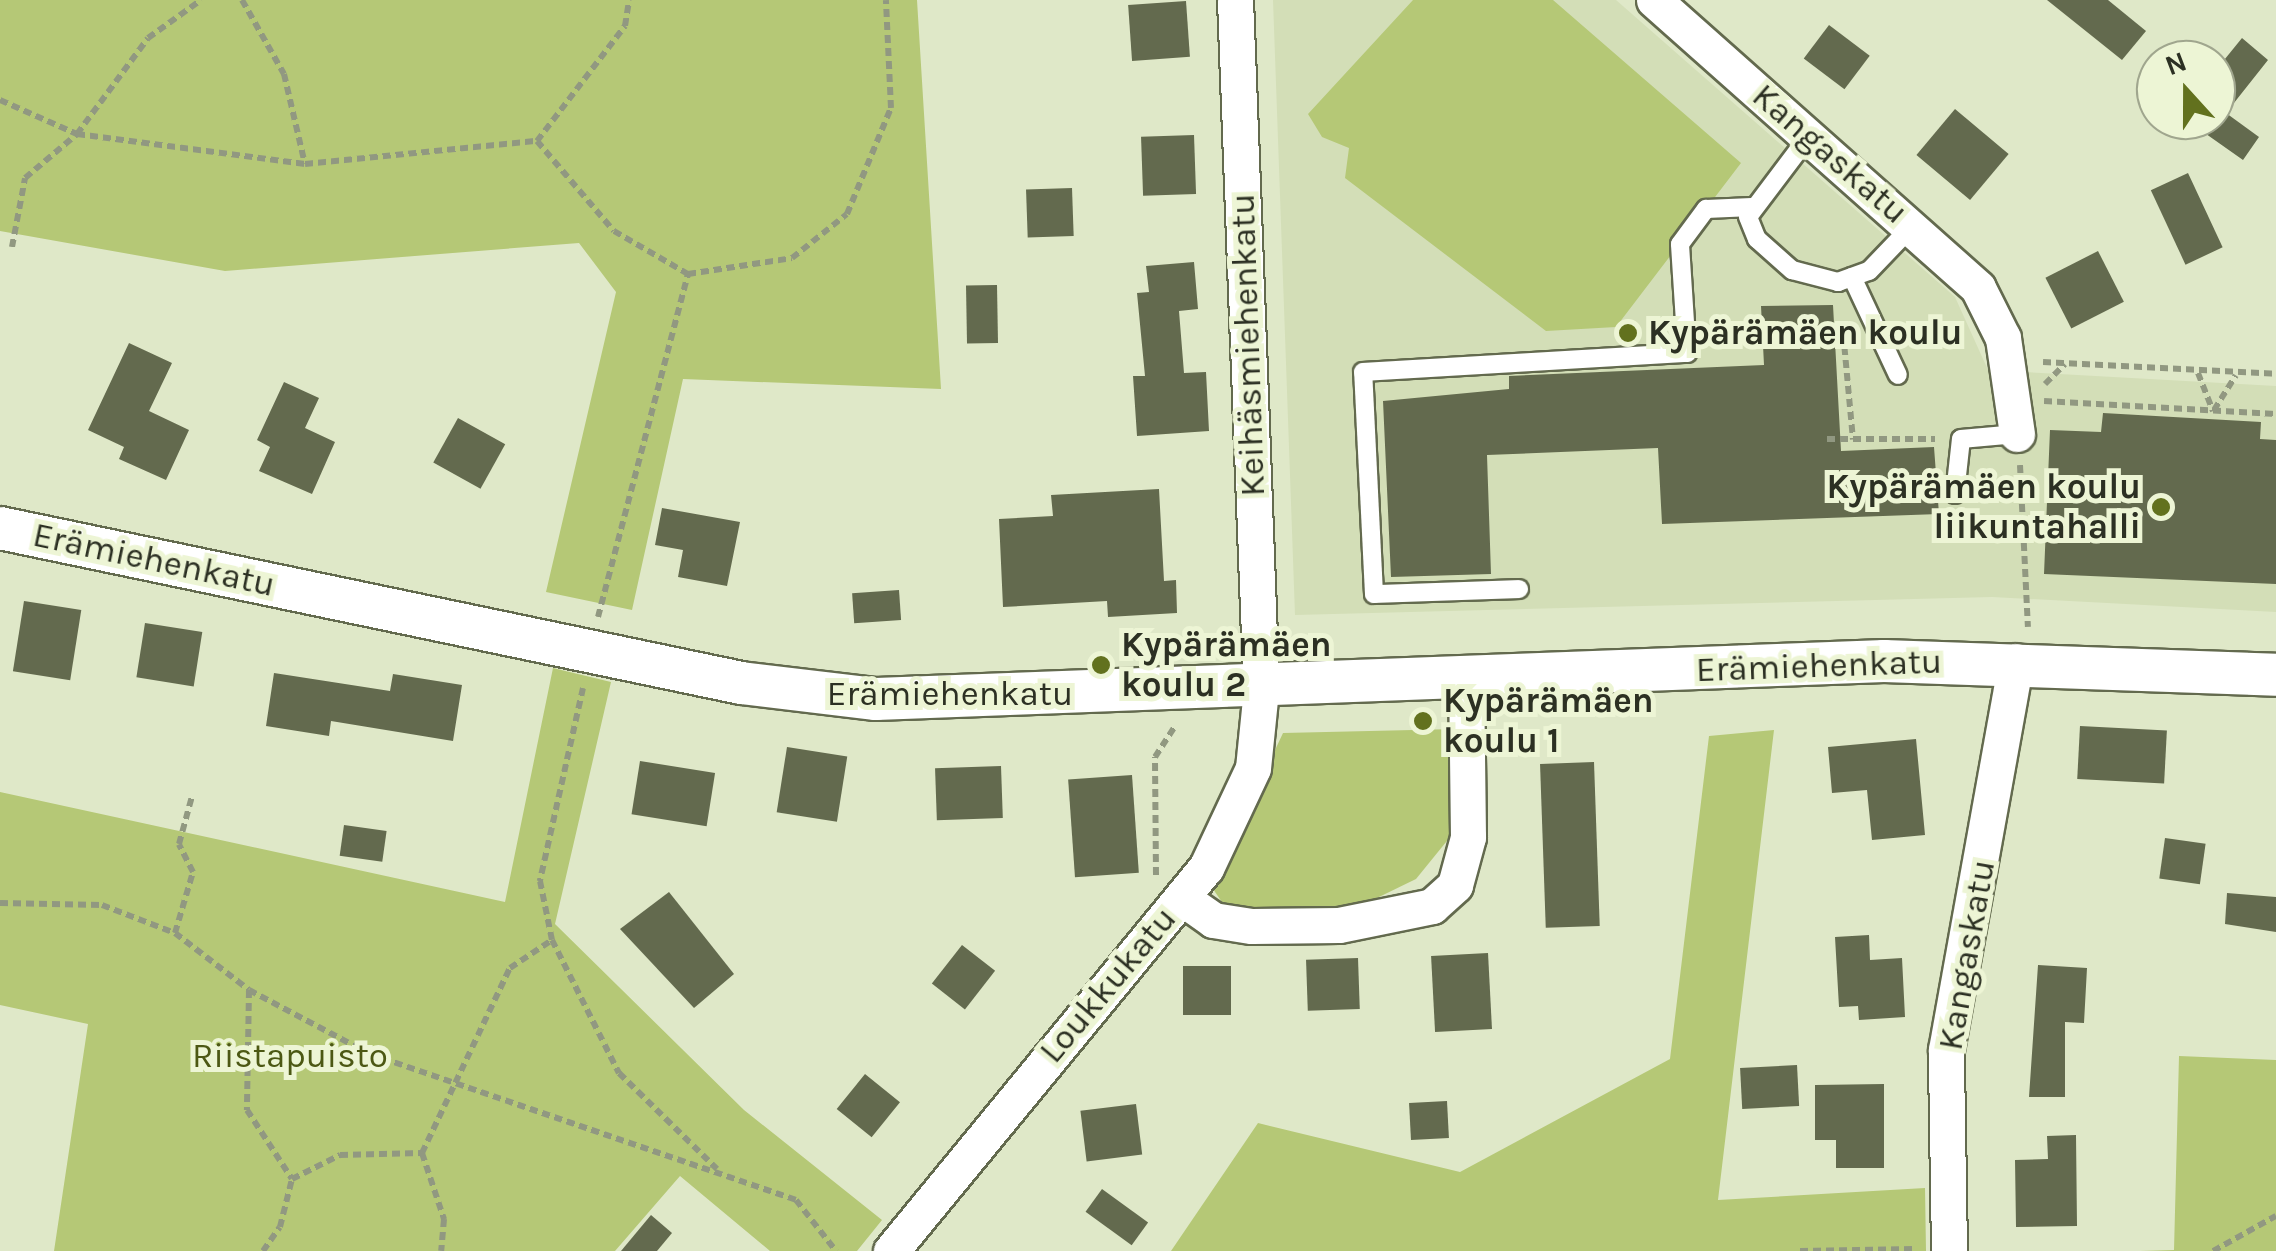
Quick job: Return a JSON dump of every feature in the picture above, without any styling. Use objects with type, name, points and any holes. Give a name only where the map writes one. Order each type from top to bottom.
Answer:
[{"type":"street","name":"Keihäsmiehenkatu","points":[[1235,0],[1261,689]]},
{"type":"street","name":"Kangaskatu","points":[[1654,0],[1978,288],[2007,354],[2015,417]]},
{"type":"street","name":"Erämiehenkatu","points":[[0,528],[591,652],[876,699],[1466,680],[2022,644],[2276,675]]},
{"type":"street","name":"Kangaskatu","points":[[1948,1251],[1946,1050],[2022,644]]},
{"type":"street","points":[[1182,898],[1213,920],[1252,926],[1339,925],[1432,906],[1455,885],[1468,838],[1466,680]]},
{"type":"street","name":"Loukkukatu","points":[[891,1251],[1206,868],[1252,768],[1261,689]]},
{"type":"lane","points":[[1808,136],[1752,208],[1758,240],[1792,270],[1845,279],[1912,226]]},
{"type":"lane","points":[[1519,588],[1374,594],[1363,372],[1687,353],[1680,244],[1706,209],[1752,208]]},
{"type":"lane","points":[[1845,279],[1898,375]]},
{"type":"lane","points":[[1955,494],[1962,438],[2015,417]]},
{"type":"path","points":[[12,247],[25,178],[77,134],[148,38],[201,0]]},
{"type":"path","points":[[242,0],[284,74],[305,164]]},
{"type":"path","points":[[0,100],[77,134],[305,164],[537,141],[625,26],[630,0]]},
{"type":"path","points":[[537,141],[614,231],[688,274],[792,258],[847,214],[892,108],[886,0]]},
{"type":"path","points":[[688,274],[591,652],[540,881],[552,940],[620,1073],[717,1169]]},
{"type":"path","points":[[1845,279],[1853,440]]},
{"type":"path","points":[[2007,354],[2198,373],[2276,374]]},
{"type":"path","points":[[2198,373],[2213,410]]},
{"type":"path","points":[[2213,410],[2236,375]]},
{"type":"path","points":[[2022,644],[2015,417],[2213,410],[2276,414]]},
{"type":"path","points":[[1827,440],[1962,438]]},
{"type":"path","points":[[1176,692],[1176,725],[1155,757],[1156,879],[1182,898]]},
{"type":"path","points":[[176,933],[193,872],[178,844],[192,796]]},
{"type":"path","points":[[0,903],[102,905],[176,933],[249,990],[370,1054],[656,1158],[717,1169],[796,1200],[836,1251]]},
{"type":"path","points":[[441,1251],[444,1220],[422,1153],[462,1085],[510,968],[552,940]]},
{"type":"path","points":[[249,990],[247,1110],[292,1179],[280,1227],[263,1251]]},
{"type":"path","points":[[292,1179],[340,1155],[422,1153]]},
{"type":"path","points":[[2214,1251],[2276,1216]]},
{"type":"path","points":[[1800,1251],[1915,1251]]},
{"type":"shaded area","name":"Kypärämäen koulu","points":[[1273,0],[1616,0],[1955,297],[1988,370],[2276,386],[2276,612],[1992,597],[1295,615]]},
{"type":"green space","points":[[0,0],[917,0],[941,389],[683,379],[632,610],[546,592],[616,292],[579,243],[225,271],[0,231]]},
{"type":"green space","points":[[1413,0],[1553,0],[1741,163],[1616,327],[1546,331],[1345,178],[1349,148],[1322,137],[1308,114]]},
{"type":"green space","name":"Riistapuisto","points":[[553,668],[611,682],[555,924],[744,1110],[882,1220],[857,1251],[770,1251],[680,1176],[615,1251],[54,1251],[88,1024],[0,1005],[0,792],[505,902]]},
{"type":"green space","points":[[1456,729],[1455,831],[1416,879],[1346,913],[1226,908],[1211,886],[1283,733]]},
{"type":"green space","points":[[1774,730],[1718,1200],[1925,1188],[1926,1251],[1171,1251],[1258,1123],[1460,1172],[1670,1059],[1709,736]]},
{"type":"green space","points":[[2179,1056],[2276,1060],[2276,1251],[2140,1251],[2174,1250]]},
{"type":"building","points":[[2047,0],[2108,0],[2146,31],[2122,60]]},
{"type":"building","points":[[1186,1],[1190,57],[1132,61],[1128,5]]},
{"type":"building","points":[[1829,25],[1870,56],[1844,89],[1804,59]]},
{"type":"building","points":[[2242,38],[2268,60],[2236,100],[2236,45]]},
{"type":"building","points":[[1955,109],[2009,154],[1970,200],[1916,155]]},
{"type":"building","points":[[2236,120],[2259,137],[2243,160],[2215,140],[2236,140]]},
{"type":"building","points":[[1194,135],[1196,194],[1143,196],[1141,137]]},
{"type":"building","points":[[2188,173],[2223,247],[2185,265],[2151,190]]},
{"type":"building","points":[[1072,188],[1074,236],[1028,238],[1026,190]]},
{"type":"building","points":[[2098,251],[2124,302],[2071,329],[2045,278]]},
{"type":"building","points":[[1194,262],[1198,309],[1179,311],[1184,373],[1206,372],[1209,431],[1137,436],[1133,376],[1145,376],[1137,293],[1149,292],[1146,266]]},
{"type":"building","points":[[997,285],[998,343],[967,344],[966,286]]},
{"type":"building","points":[[1833,305],[1841,451],[1934,447],[1939,514],[1662,524],[1658,448],[1487,455],[1491,574],[1391,577],[1383,401],[1509,389],[1509,376],[1764,365],[1761,306]]},
{"type":"building","points":[[129,343],[172,363],[149,411],[189,430],[166,480],[119,459],[124,447],[88,430]]},
{"type":"building","points":[[284,382],[319,398],[305,428],[335,442],[312,494],[259,471],[270,447],[257,440]]},
{"type":"building","name":"Kypärämäen koulu liikuntahalli","points":[[2103,413],[2261,422],[2260,439],[2276,440],[2276,584],[2044,574],[2050,430],[2101,432]]},
{"type":"building","points":[[458,418],[505,444],[481,489],[433,463]]},
{"type":"building","points":[[1159,489],[1164,581],[1176,580],[1177,613],[1108,617],[1107,601],[1003,607],[999,519],[1053,516],[1051,495]]},
{"type":"building","points":[[662,508],[740,522],[727,586],[678,577],[683,550],[655,545]]},
{"type":"building","points":[[899,590],[901,620],[854,623],[852,593]]},
{"type":"building","points":[[24,601],[81,610],[70,680],[13,671]]},
{"type":"building","points":[[145,623],[202,632],[194,686],[136,677]]},
{"type":"building","points":[[274,673],[390,691],[393,674],[462,685],[453,741],[331,721],[329,736],[266,726]]},
{"type":"building","points":[[2080,726],[2167,731],[2164,783],[2077,779]]},
{"type":"building","points":[[1916,739],[1925,835],[1872,840],[1867,790],[1832,793],[1828,747]]},
{"type":"building","points":[[787,747],[847,757],[837,822],[777,812]]},
{"type":"building","points":[[640,761],[715,773],[707,826],[632,814]]},
{"type":"building","points":[[1594,762],[1600,926],[1546,928],[1540,764]]},
{"type":"building","points":[[1001,766],[1003,818],[937,820],[935,768]]},
{"type":"building","points":[[1132,775],[1139,873],[1075,877],[1068,779]]},
{"type":"building","points":[[344,825],[387,831],[382,862],[340,856]]},
{"type":"building","points":[[2165,838],[2206,844],[2200,884],[2159,879]]},
{"type":"building","points":[[669,892],[734,974],[694,1008],[620,929]]},
{"type":"building","points":[[2227,893],[2276,897],[2276,932],[2225,924]]},
{"type":"building","points":[[1869,935],[1870,960],[1902,958],[1905,1017],[1859,1020],[1858,1006],[1839,1007],[1835,937]]},
{"type":"building","points":[[962,945],[995,971],[965,1009],[932,984]]},
{"type":"building","points":[[1488,953],[1492,1029],[1435,1032],[1431,956]]},
{"type":"building","points":[[1358,958],[1360,1009],[1308,1011],[1306,960]]},
{"type":"building","points":[[2038,965],[2087,968],[2084,1023],[2065,1022],[2065,1097],[2029,1097]]},
{"type":"building","points":[[1183,966],[1231,966],[1231,1015],[1183,1015]]},
{"type":"building","points":[[1797,1065],[1799,1106],[1742,1109],[1740,1068]]},
{"type":"building","points":[[865,1074],[900,1102],[872,1137],[837,1109]]},
{"type":"building","points":[[1884,1084],[1884,1168],[1836,1168],[1836,1140],[1815,1140],[1815,1085]]},
{"type":"building","points":[[1447,1101],[1449,1138],[1411,1140],[1409,1103]]},
{"type":"building","points":[[1136,1104],[1142,1155],[1087,1161],[1080,1111]]},
{"type":"building","points":[[2076,1135],[2077,1226],[2016,1227],[2015,1160],[2048,1159],[2047,1136]]},
{"type":"building","points":[[1102,1189],[1148,1223],[1132,1245],[1086,1212]]},
{"type":"building","points":[[651,1215],[672,1233],[657,1251],[621,1251]]},
{"type":"place","name":"Kypärämäen koulu","points":[[1628,333]]},
{"type":"place","name":"Kypärämäen koulu liikuntahalli","points":[[2161,507]]},
{"type":"place","name":"Kypärämäen koulu 2","points":[[1101,665]]},
{"type":"place","name":"Kypärämäen koulu 1","points":[[1423,721]]}]
